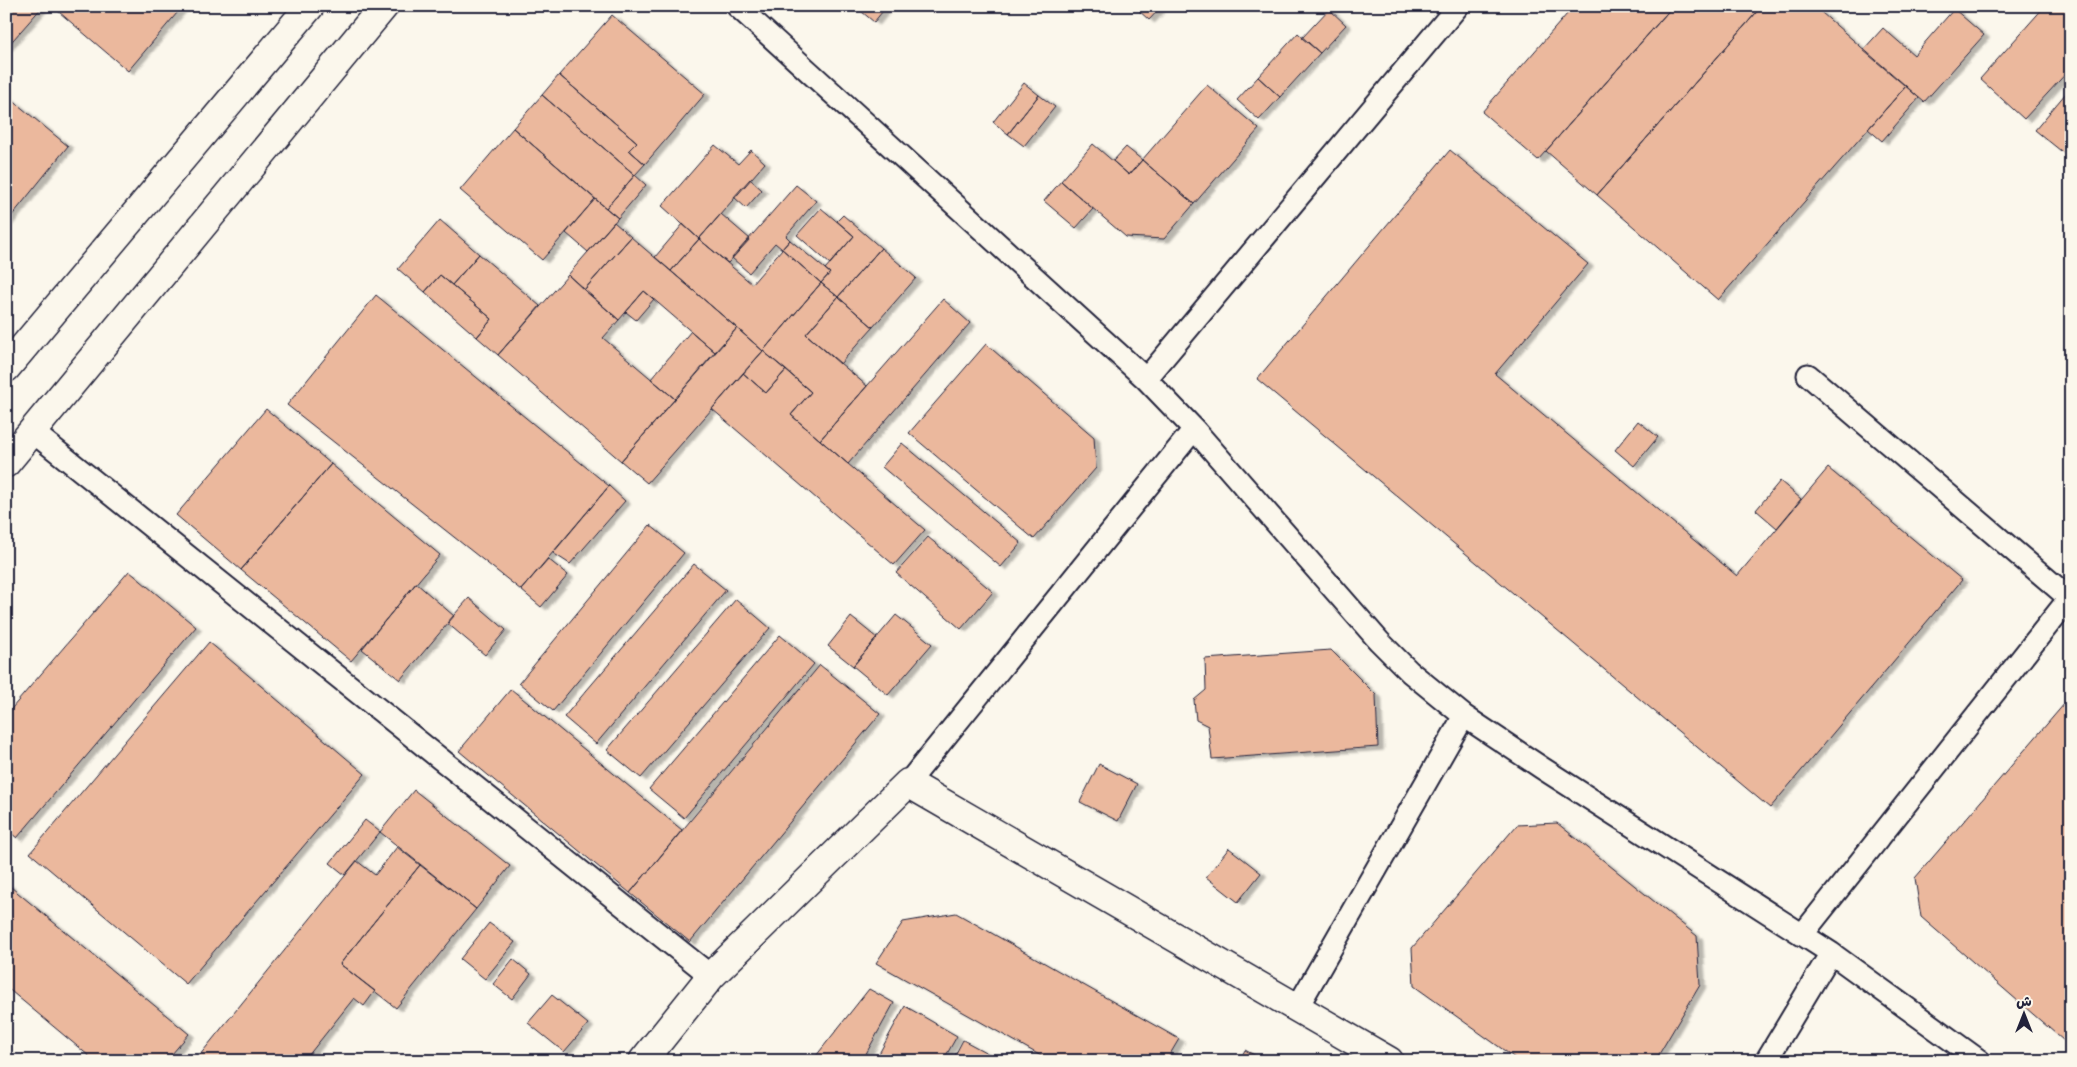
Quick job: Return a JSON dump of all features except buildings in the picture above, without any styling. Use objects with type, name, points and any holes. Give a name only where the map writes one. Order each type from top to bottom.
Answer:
[{"type":"main road","points":[[6,368],[310,6]]},
{"type":"main road","points":[[6,463],[384,6]]},
{"type":"main road","points":[[643,1061],[710,976],[908,783],[1389,1061]]},
{"type":"lane","points":[[737,6],[1146,379],[1194,429],[1379,641],[1410,672],[1464,716],[1831,953],[1980,1061]]},
{"type":"lane","points":[[1146,379],[1458,6]]},
{"type":"lane","points":[[1802,934],[2070,597],[1808,375]]},
{"type":"lane","points":[[908,783],[1194,429]]},
{"type":"lane","points":[[33,432],[710,976]]},
{"type":"lane","points":[[1296,1008],[1464,716]]},
{"type":"lane","points":[[1766,1061],[1831,953]]}]
